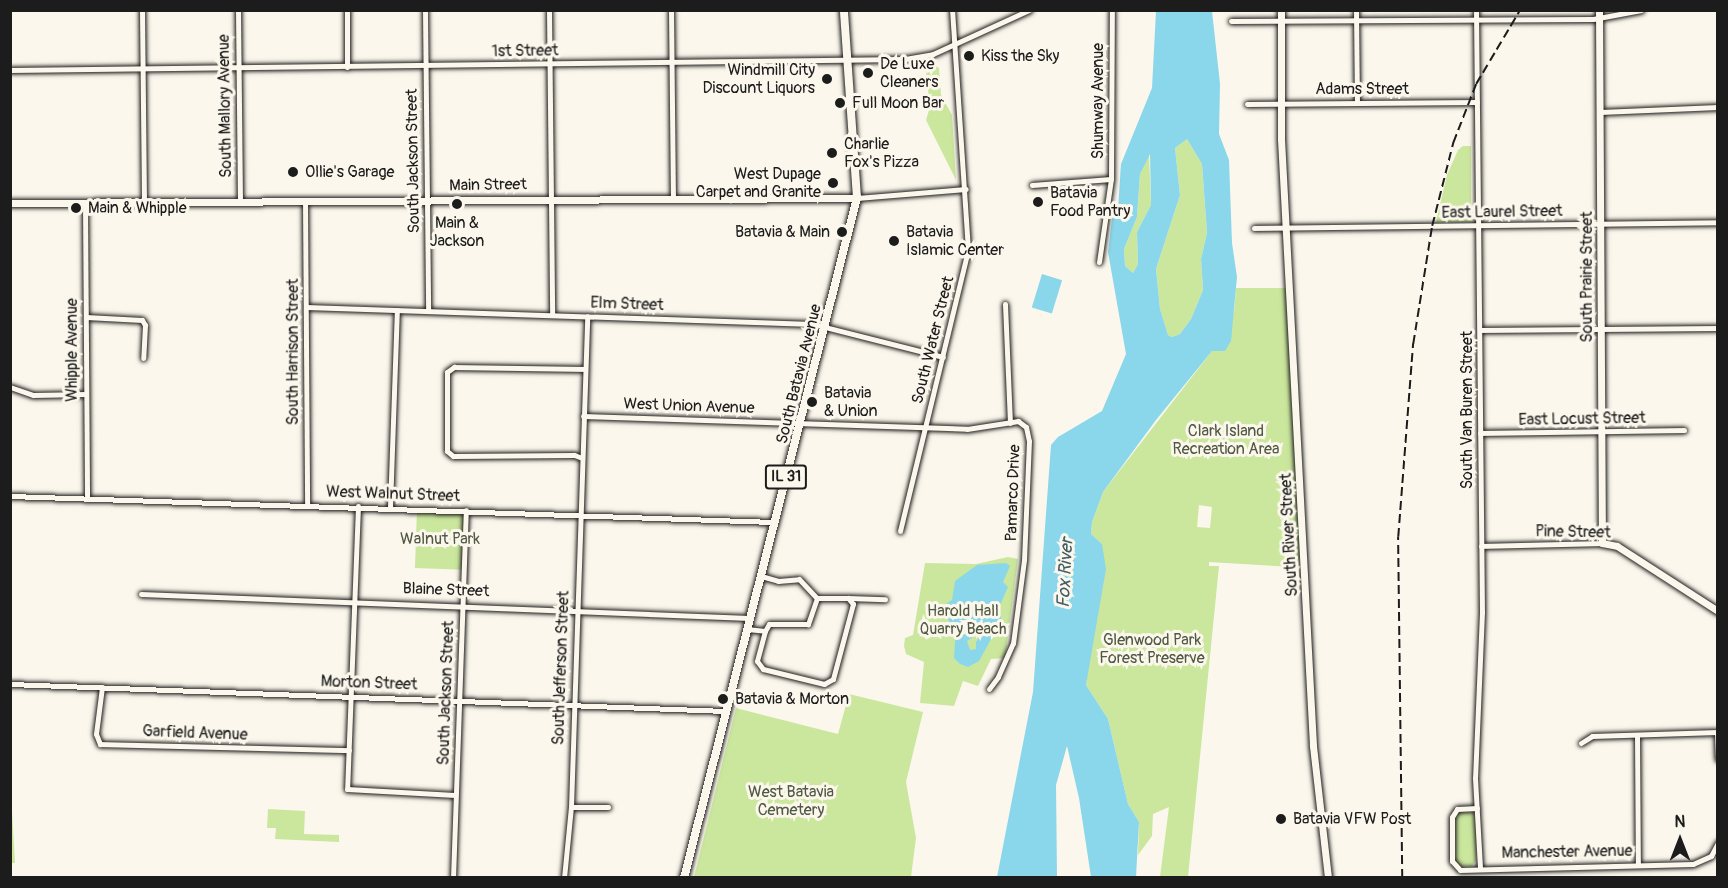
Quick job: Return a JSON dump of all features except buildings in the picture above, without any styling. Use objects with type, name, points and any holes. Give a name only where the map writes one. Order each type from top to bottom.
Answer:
[{"type":"main road","name":"South Batavia Avenue","points":[[684,878],[856,198],[844,10]]},
{"type":"main road","name":"South River Street","points":[[1281,10],[1281,103],[1286,228],[1313,746],[1328,878]]},
{"type":"main road","name":"South Prairie Street","points":[[1599,14],[1602,543]]},
{"type":"main road","name":"Main Street","points":[[10,203],[673,197],[856,198]]},
{"type":"main road","name":"Pine Street","points":[[1602,543],[1617,546],[1718,611]]},
{"type":"street","points":[[142,10],[144,201]]},
{"type":"street","name":"South Mallory Avenue","points":[[238,10],[240,201]]},
{"type":"street","points":[[347,10],[347,67]]},
{"type":"street","name":"South Jackson Street","points":[[425,10],[429,311]]},
{"type":"street","points":[[549,10],[552,315]]},
{"type":"street","points":[[671,10],[673,197]]},
{"type":"street","name":"South Water Street","points":[[900,531],[968,250],[966,189],[952,10]]},
{"type":"street","name":"1st Street","points":[[10,70],[239,69],[919,58],[1029,10]]},
{"type":"street","name":"Shumway Avenue","points":[[1099,262],[1111,179],[1112,10]]},
{"type":"street","points":[[1356,10],[1357,102]]},
{"type":"street","name":"South Van Buren Street","points":[[1476,10],[1480,330],[1481,546],[1478,808],[1480,867]]},
{"type":"street","points":[[1231,21],[1476,20],[1641,10]]},
{"type":"street","name":"Adams Street","points":[[1247,104],[1477,102]]},
{"type":"street","points":[[1600,112],[1718,107]]},
{"type":"street","points":[[1032,185],[1111,179]]},
{"type":"street","name":"Main Street","points":[[856,198],[966,189]]},
{"type":"street","name":"South Harrison Street","points":[[305,200],[307,504]]},
{"type":"street","name":"Whipple Avenue","points":[[85,202],[87,498]]},
{"type":"street","name":"East Laurel Street","points":[[1254,228],[1718,222]]},
{"type":"street","name":"Pamarco Drive","points":[[989,689],[998,678],[1013,643],[1024,560],[1029,441],[1026,427],[1018,421],[1010,423],[1005,304]]},
{"type":"street","name":"Elm Street","points":[[306,306],[825,326],[943,357]]},
{"type":"street","points":[[390,507],[398,310]]},
{"type":"street","name":"South Jefferson Street","points":[[564,878],[571,807],[587,316]]},
{"type":"street","points":[[86,317],[142,320],[145,325],[143,358]]},
{"type":"street","points":[[1480,330],[1718,328]]},
{"type":"street","points":[[582,458],[574,454],[453,456],[447,451],[447,372],[454,367],[585,369]]},
{"type":"street","points":[[10,387],[33,395],[86,394]]},
{"type":"street","name":"West Union Avenue","points":[[583,416],[926,429],[967,429],[1010,423]]},
{"type":"street","name":"East Locust Street","points":[[1480,434],[1684,430]]},
{"type":"street","name":"West Walnut Street","points":[[10,496],[307,504],[774,522]]},
{"type":"street","points":[[358,506],[347,789],[455,795]]},
{"type":"street","name":"South Jackson Street","points":[[453,878],[466,510]]},
{"type":"street","name":"Pine Street","points":[[1481,546],[1602,543]]},
{"type":"street","points":[[761,576],[778,581],[799,579],[818,598],[885,599]]},
{"type":"street","name":"Blaine Street","points":[[141,594],[462,604],[750,618]]},
{"type":"street","points":[[818,598],[808,624],[770,624],[765,631],[759,665],[829,683],[852,612],[853,604],[848,598]]},
{"type":"street","points":[[747,629],[765,631]]},
{"type":"street","name":"Morton Street","points":[[10,684],[459,699],[726,711]]},
{"type":"street","name":"Garfield Avenue","points":[[102,687],[96,734],[100,744],[349,750]]},
{"type":"street","points":[[1581,743],[1592,736],[1717,732],[1718,759]]},
{"type":"street","points":[[1637,735],[1638,864]]},
{"type":"street","points":[[571,807],[608,807]]},
{"type":"street","points":[[1478,808],[1457,809],[1452,814],[1452,861],[1460,870],[1480,867]]},
{"type":"street","name":"Manchester Avenue","points":[[1480,867],[1693,864],[1711,856],[1718,843]]},
{"type":"green space","points":[[934,65],[939,68],[941,95],[952,115],[956,180],[926,120],[930,107],[926,73]]},
{"type":"green space","points":[[1187,139],[1202,164],[1207,233],[1201,259],[1203,290],[1191,319],[1180,334],[1172,337],[1168,335],[1160,309],[1156,269],[1180,195],[1175,148]]},
{"type":"green space","points":[[1463,146],[1471,146],[1471,222],[1436,222],[1447,175],[1458,150]]},
{"type":"green space","points":[[1149,154],[1151,205],[1137,232],[1138,264],[1133,273],[1125,266],[1124,249],[1137,217],[1140,174]]},
{"type":"green space","points":[[1236,288],[1286,288],[1300,558],[1293,567],[1209,562],[1209,566],[1219,566],[1188,877],[1160,877],[1169,807],[1153,814],[1152,836],[1138,855],[1139,822],[1128,804],[1108,719],[1086,685],[1102,544],[1091,534],[1092,522],[1103,492],[1212,351],[1234,312]],"holes":[[[1199,505],[1212,507],[1210,528],[1197,527]]]},
{"type":"green space","name":"Walnut Park","points":[[417,509],[465,511],[463,570],[415,568]]},
{"type":"green space","name":"Harold Hall Quarry Beach","points":[[1008,557],[1018,559],[1005,658],[991,659],[978,686],[963,681],[954,706],[920,703],[924,662],[906,654],[904,646],[905,638],[913,635],[925,563],[976,564]]},
{"type":"green space","name":"West Batavia Cemetery","points":[[849,694],[923,712],[906,782],[916,838],[911,877],[694,877],[736,708],[838,734]]},
{"type":"green space","points":[[11,793],[15,863],[11,863]]},
{"type":"green space","points":[[268,809],[305,811],[304,834],[339,835],[339,842],[275,839],[276,828],[267,828]]},
{"type":"green space","points":[[1460,812],[1473,813],[1476,818],[1476,860],[1472,866],[1460,866],[1456,862],[1455,818]]},
{"type":"water","name":"Fox River","points":[[1156,11],[1212,11],[1220,84],[1219,134],[1229,160],[1232,243],[1237,277],[1231,341],[1225,351],[1212,351],[1156,420],[1103,492],[1092,522],[1091,534],[1102,544],[1106,569],[1086,685],[1108,719],[1128,804],[1139,822],[1136,877],[1091,877],[1079,798],[1067,746],[1056,785],[1057,877],[997,877],[1033,692],[1051,445],[1058,437],[1102,411],[1126,354],[1108,252],[1112,219],[1118,210],[1121,164],[1152,88]],"holes":[[[1187,139],[1202,164],[1207,233],[1201,259],[1203,290],[1191,319],[1180,334],[1172,337],[1168,335],[1160,309],[1156,269],[1180,195],[1175,148]],[[1150,154],[1151,205],[1137,232],[1138,264],[1133,273],[1125,266],[1124,249],[1137,217],[1140,174]]]},
{"type":"water","points":[[1042,274],[1062,280],[1052,314],[1032,307]]},
{"type":"water","points":[[1006,563],[1010,566],[1003,582],[1008,587],[1000,605],[1001,621],[979,661],[968,667],[960,664],[954,658],[956,628],[949,625],[947,603],[952,600],[955,581],[977,565]],"holes":[[[972,623],[988,627],[976,642],[976,649],[970,650],[967,641],[976,635]]]},
{"type":"railway","points":[[1402,878],[1398,537],[1413,344],[1432,226],[1453,143],[1476,84],[1520,10]]},
{"type":"place","name":"Kiss the Sky","points":[[969,56]]},
{"type":"place","name":"De Luxe Cleaners","points":[[868,73]]},
{"type":"place","name":"Windmill City Discount Liquors","points":[[827,79]]},
{"type":"place","name":"Full Moon Bar","points":[[840,103]]},
{"type":"place","name":"Charlie Fox's Pizza","points":[[832,153]]},
{"type":"place","name":"Ollie's Garage","points":[[293,172]]},
{"type":"place","name":"West Dupage Carpet and Granite","points":[[833,183]]},
{"type":"place","name":"Batavia Food Pantry","points":[[1038,202]]},
{"type":"place","name":"Main & Jackson","points":[[457,204]]},
{"type":"place","name":"Main & Whipple","points":[[76,208]]},
{"type":"place","name":"Batavia & Main","points":[[842,232]]},
{"type":"place","name":"Batavia Islamic Center","points":[[894,241]]},
{"type":"place","name":"Batavia & Union","points":[[812,402]]},
{"type":"place","name":"Batavia & Morton","points":[[723,699]]},
{"type":"place","name":"Batavia VFW Post","points":[[1281,819]]},
{"type":"park label","name":"Clark Island Recreation Area","points":[[1226,440]]},
{"type":"park label","name":"Glenwood Park Forest Preserve","points":[[1152,649]]}]
